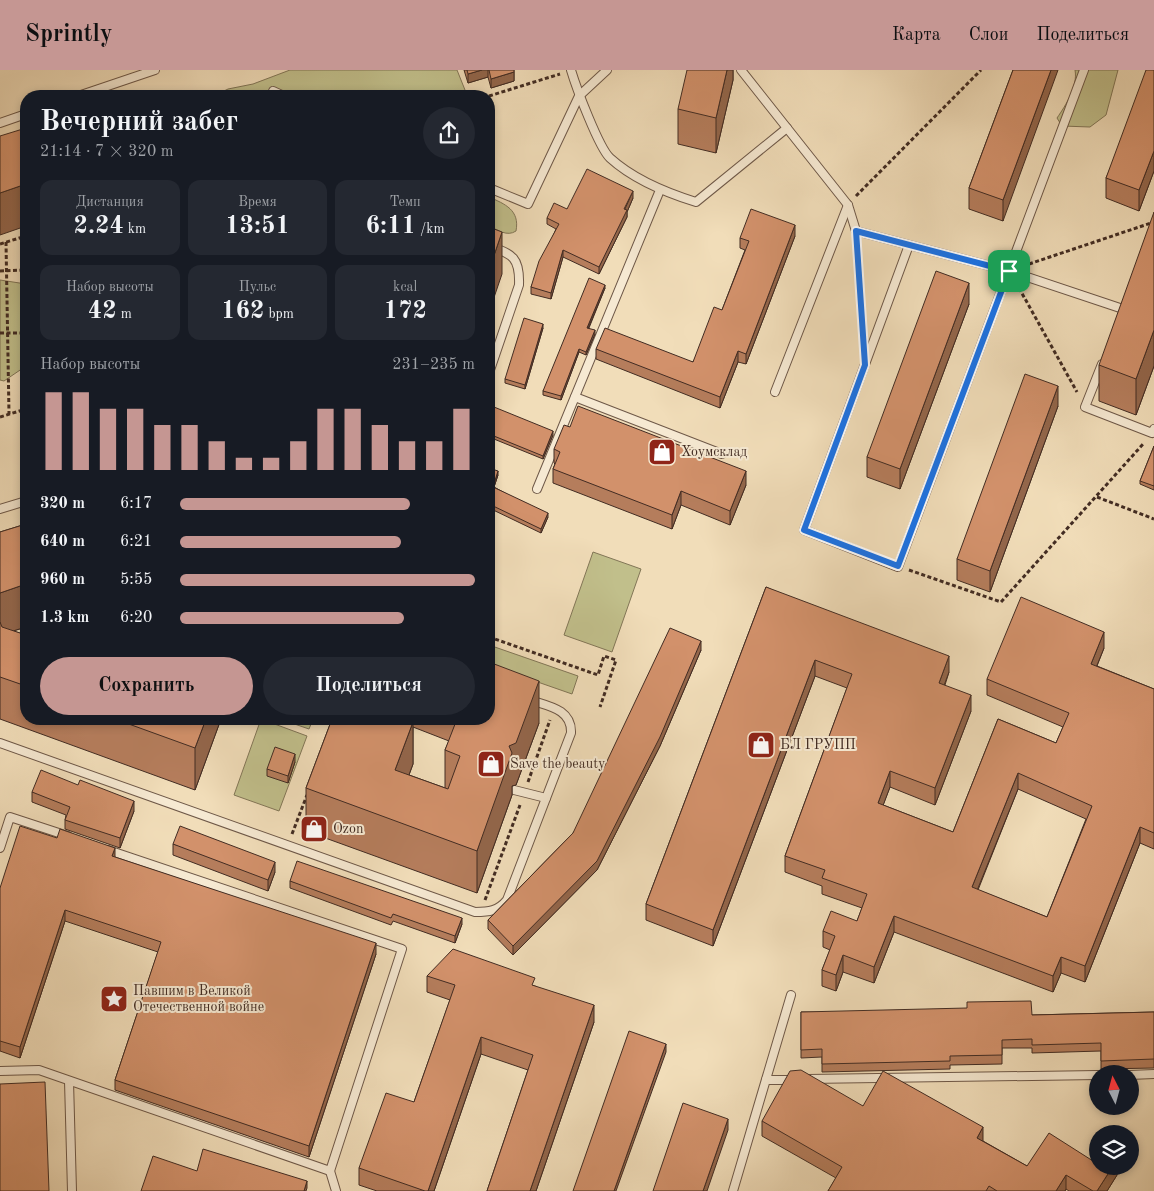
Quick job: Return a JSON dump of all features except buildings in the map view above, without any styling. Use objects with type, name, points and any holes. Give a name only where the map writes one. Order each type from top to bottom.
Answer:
[{"type":"lane","points":[[96,90],[155,70]]},
{"type":"lane","points":[[571,70],[579,96],[609,158],[660,190],[696,202],[787,128]]},
{"type":"lane","points":[[495,190],[528,204],[579,96],[608,70]]},
{"type":"lane","points":[[741,70],[848,205],[856,231],[1009,271],[1124,309]]},
{"type":"lane","points":[[909,245],[804,530],[898,566],[1084,70]]},
{"type":"lane","points":[[0,123],[20,116]]},
{"type":"lane","points":[[537,490],[660,190]]},
{"type":"lane","points":[[775,392],[848,205]]},
{"type":"lane","points":[[495,248],[509,253],[518,266],[519,276],[518,285],[495,355]]},
{"type":"lane","points":[[1120,318],[1127,300]]},
{"type":"lane","points":[[1106,354],[1085,407],[1153,432]]},
{"type":"lane","points":[[575,397],[722,454]]},
{"type":"lane","points":[[0,509],[20,504]]},
{"type":"lane","points":[[0,742],[475,912],[495,910],[507,900],[571,733],[570,722],[561,711],[525,698]]},
{"type":"lane","points":[[514,790],[546,798]]},
{"type":"lane","points":[[0,848],[10,817],[76,839]]},
{"type":"lane","points":[[104,848],[402,949],[330,1171],[336,1191]]},
{"type":"lane","points":[[733,1191],[792,995]]},
{"type":"lane","points":[[0,1071],[39,1070],[330,1171]]},
{"type":"lane","points":[[1139,1075],[1154,1074]]},
{"type":"lane","points":[[766,1080],[1089,1075]]},
{"type":"lane","points":[[69,1081],[72,1191]]},
{"type":"path","points":[[495,94],[571,70]]},
{"type":"path","points":[[848,205],[981,70]]},
{"type":"path","points":[[856,231],[863,336]]},
{"type":"path","points":[[0,244],[20,238]]},
{"type":"path","points":[[6,242],[9,414]]},
{"type":"path","points":[[0,270],[20,270]]},
{"type":"path","points":[[0,333],[20,332]]},
{"type":"path","points":[[0,417],[20,411]]},
{"type":"path","points":[[898,566],[1001,602],[1097,497],[1153,432]]},
{"type":"path","points":[[1097,497],[1154,519]]},
{"type":"path","points":[[495,639],[598,675],[604,656],[616,660],[600,707]]},
{"type":"path","points":[[484,903],[550,720],[542,717]]},
{"type":"path","points":[[292,834],[309,790]]},
{"type":"path","points":[[283,831],[302,838]]},
{"type":"shaded area","points":[[290,70],[457,70],[465,90],[226,90],[253,84]]},
{"type":"shaded area","points":[[1075,70],[1118,70],[1106,115],[1090,127],[1062,126],[1057,118],[1073,89]]},
{"type":"shaded area","points":[[495,200],[510,209],[516,218],[517,224],[516,231],[513,233],[495,229]]},
{"type":"shaded area","points":[[0,280],[20,283],[20,370],[4,381],[0,380]]},
{"type":"shaded area","points":[[593,552],[641,569],[612,652],[564,635]]},
{"type":"shaded area","points":[[495,647],[578,676],[572,694],[495,667]]},
{"type":"shaded area","points":[[259,725],[277,725],[307,736],[279,811],[234,795]]},
{"type":"shaded area","points":[[297,725],[311,725],[309,729]]},
{"type":"place","name":"Хоумсклад","points":[[662,452]]},
{"type":"place","name":"БЛ ГРУПП","points":[[761,745]]},
{"type":"place","name":"Save the beauty","points":[[491,764]]},
{"type":"place","name":"Ozon","points":[[314,829]]},
{"type":"place","name":"Павшим в Великой Отечественной войне","points":[[114,999]]},
{"type":"route","points":[[856,231],[1009,271],[898,566],[804,530],[865,365],[856,231]]}]
